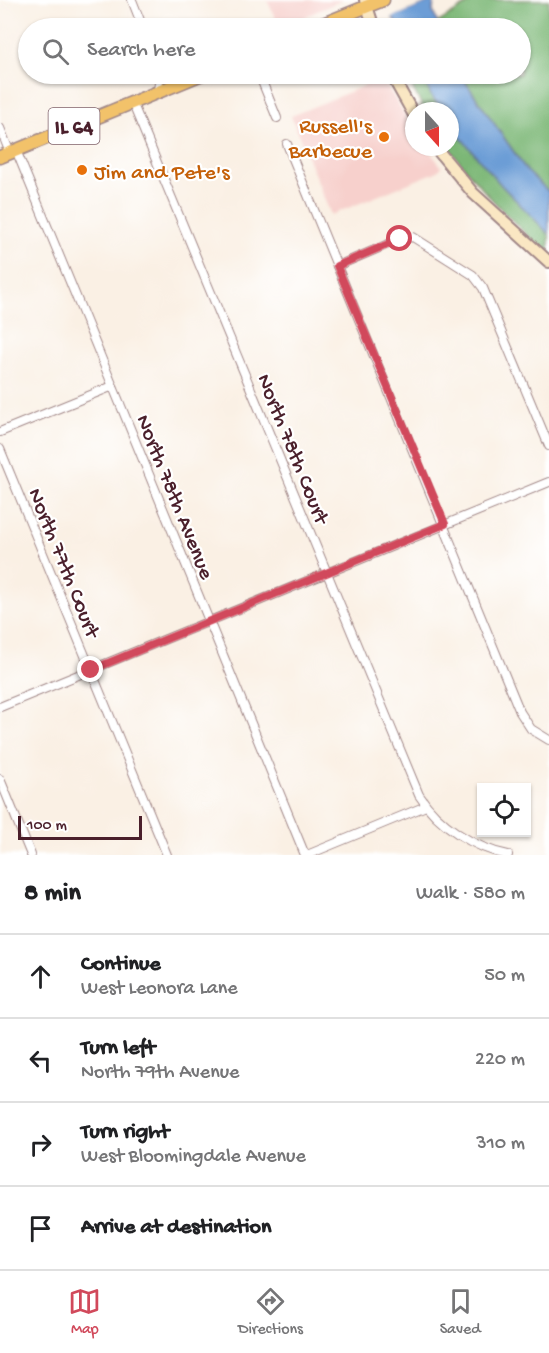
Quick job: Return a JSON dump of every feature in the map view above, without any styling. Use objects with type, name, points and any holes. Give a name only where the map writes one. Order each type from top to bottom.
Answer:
[{"type":"main road","points":[[334,18],[366,3],[383,0]]},
{"type":"main road","name":"IL 64","points":[[9,153],[176,84]]},
{"type":"street","points":[[132,0],[139,18]]},
{"type":"street","points":[[366,3],[371,18]]},
{"type":"street","points":[[158,91],[159,84]]},
{"type":"street","points":[[263,84],[277,118]]},
{"type":"street","points":[[397,84],[407,102]]},
{"type":"street","name":"North 78th Court","points":[[132,102],[419,795],[426,806]]},
{"type":"street","name":"North 78th Avenue","points":[[0,128],[113,386],[306,855]]},
{"type":"street","points":[[287,144],[445,524],[520,712],[531,729],[549,740]]},
{"type":"street","points":[[442,156],[473,193],[549,262]]},
{"type":"street","points":[[337,266],[400,239],[412,237],[473,275],[483,288],[549,446]]},
{"type":"street","points":[[0,432],[113,386]]},
{"type":"street","name":"North 77th Court","points":[[0,449],[167,855]]},
{"type":"street","points":[[0,707],[549,482]]},
{"type":"street","points":[[0,779],[31,855]]},
{"type":"street","points":[[306,855],[426,806],[477,851],[508,855]]},
{"type":"shaded area","points":[[267,0],[342,0],[302,18],[275,18]]},
{"type":"shaded area","points":[[369,84],[385,84],[405,115],[405,156],[433,156],[442,167],[436,172],[331,215],[291,116]]},
{"type":"green space","points":[[474,0],[549,0],[549,192],[527,171],[467,84],[531,84],[531,18],[445,18]]},
{"type":"green space","points":[[410,84],[426,84],[436,102],[420,102]]},
{"type":"green space","points":[[459,134],[502,186],[549,234],[549,255],[521,230],[455,156],[459,156]]},
{"type":"water","points":[[434,0],[433,11],[435,18],[392,17]]},
{"type":"water","points":[[426,84],[467,84],[527,171],[549,192],[549,234],[502,186],[459,135],[459,102],[436,102]]},
{"type":"pier","points":[[384,0],[434,0],[391,18]]},
{"type":"place","name":"Russell's Barbecue","points":[[384,137]]},
{"type":"place","name":"Jim and Pete's","points":[[82,170]]},
{"type":"route","points":[[91,670],[445,524],[337,266],[400,239]]}]
